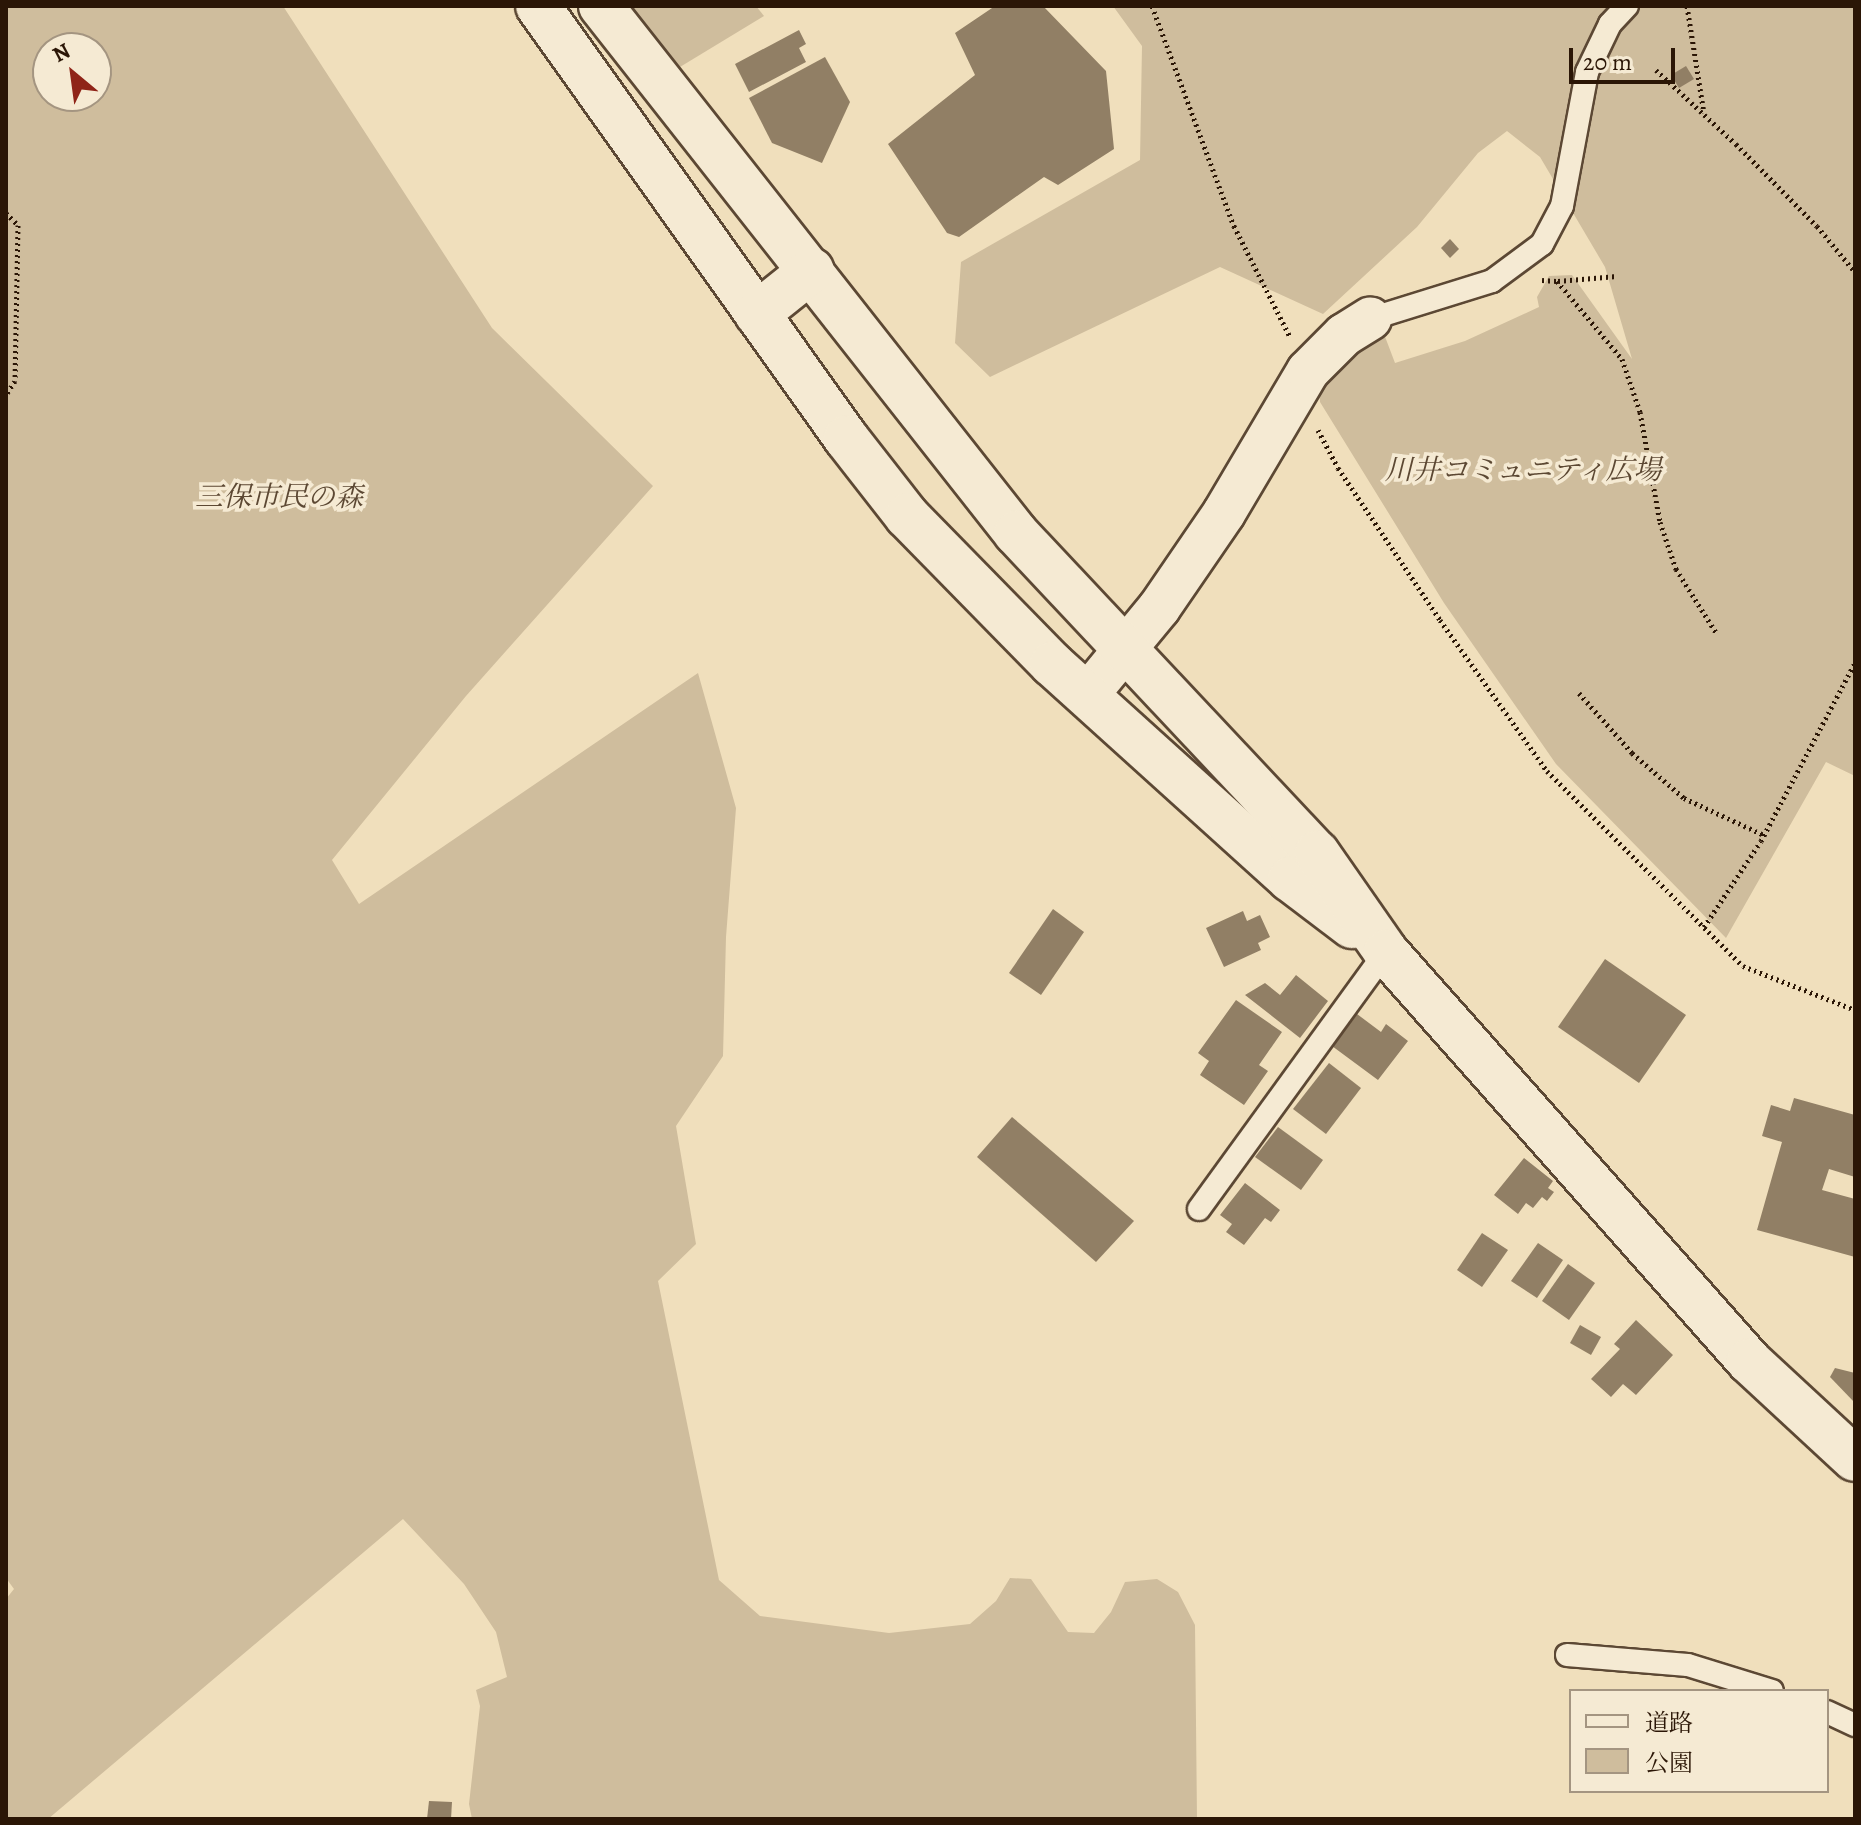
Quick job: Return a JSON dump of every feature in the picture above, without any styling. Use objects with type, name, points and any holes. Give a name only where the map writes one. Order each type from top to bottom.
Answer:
[{"type":"street","points":[[538,6],[757,314],[907,516],[1052,664],[1290,879],[1386,952]]},
{"type":"street","points":[[576,62],[610,18],[812,270],[1016,533],[1317,853],[1386,952],[1749,1361],[1855,1459]]},
{"type":"street","points":[[757,314],[812,270]]},
{"type":"street","points":[[1088,694],[1159,608],[1224,513],[1304,378],[1344,335],[1370,319]]},
{"type":"lane","points":[[1370,319],[1492,281],[1542,244],[1562,206],[1587,72],[1610,24],[1627,6]]},
{"type":"lane","points":[[1199,1209],[1386,952]]},
{"type":"lane","points":[[1567,1655],[1688,1665],[1766,1689]]},
{"type":"lane","points":[[1829,1713],[1855,1725]]},
{"type":"path","points":[[1152,6],[1234,226],[1304,378],[1314,423],[1338,468],[1547,771],[1743,966],[1855,1010]]},
{"type":"path","points":[[1687,6],[1704,114]]},
{"type":"path","points":[[1656,70],[1817,226],[1855,272]]},
{"type":"path","points":[[6,213],[18,225],[15,381],[6,395]]},
{"type":"path","points":[[1524,258],[1541,280],[1617,276]]},
{"type":"path","points":[[1557,281],[1622,359],[1640,412],[1660,522],[1676,569],[1717,634]]},
{"type":"path","points":[[1704,927],[1764,835],[1855,663]]},
{"type":"path","points":[[1579,693],[1632,753],[1684,798],[1764,835]]},
{"type":"green space","name":"三保市民の森","points":[[6,6],[283,6],[492,328],[653,486],[466,696],[332,860],[359,904],[698,673],[736,808],[726,937],[723,1056],[676,1126],[696,1244],[658,1281],[719,1580],[760,1616],[889,1633],[970,1624],[996,1601],[1010,1578],[1031,1579],[1068,1632],[1094,1633],[1111,1612],[1125,1582],[1157,1579],[1178,1592],[1195,1625],[1197,1819],[472,1819],[469,1804],[480,1706],[476,1690],[507,1677],[496,1632],[464,1584],[403,1519],[48,1819],[6,1819],[6,1599],[14,1589],[6,1578]]},
{"type":"green space","points":[[623,6],[756,6],[764,16],[675,70]]},
{"type":"green space","name":"川井コミュニティ広場","points":[[1113,6],[1855,6],[1855,776],[1826,762],[1726,938],[1556,764],[1444,603],[1320,402],[1319,383],[1372,335],[1384,334],[1395,363],[1465,341],[1539,307],[1537,297],[1549,276],[1572,275],[1632,359],[1605,267],[1540,157],[1507,131],[1478,153],[1417,227],[1323,314],[1220,267],[990,377],[955,343],[961,262],[1140,160],[1142,46]]},
{"type":"building","points":[[995,6],[1043,6],[1106,71],[1114,149],[1058,185],[1044,177],[959,237],[947,233],[888,144],[975,75],[955,33]]},
{"type":"building","points":[[799,30],[806,44],[799,48],[806,62],[749,92],[735,64]]},
{"type":"building","points":[[825,57],[850,102],[822,163],[772,143],[749,98]]},
{"type":"building","points":[[1686,66],[1694,79],[1679,88],[1671,75]]},
{"type":"building","points":[[1450,239],[1459,249],[1450,258],[1441,248]]},
{"type":"building","points":[[1053,909],[1084,932],[1041,995],[1009,973]]},
{"type":"building","points":[[1243,911],[1247,921],[1260,915],[1270,937],[1258,943],[1261,950],[1224,967],[1206,928]]},
{"type":"building","points":[[1605,959],[1686,1015],[1639,1083],[1558,1027]]},
{"type":"building","points":[[1296,975],[1328,1001],[1300,1038],[1245,995],[1265,983],[1280,995]]},
{"type":"building","points":[[1236,1000],[1282,1032],[1259,1065],[1268,1071],[1244,1105],[1200,1075],[1209,1061],[1198,1053]]},
{"type":"building","points":[[1357,1014],[1381,1032],[1386,1024],[1408,1041],[1378,1080],[1332,1046]]},
{"type":"building","points":[[1329,1063],[1361,1088],[1326,1134],[1293,1109]]},
{"type":"building","points":[[1794,1098],[1855,1115],[1855,1177],[1829,1169],[1822,1190],[1855,1199],[1855,1257],[1757,1230],[1782,1142],[1762,1136],[1771,1105],[1790,1111]]},
{"type":"building","points":[[1012,1117],[1134,1221],[1096,1262],[977,1157]]},
{"type":"building","points":[[1278,1127],[1323,1160],[1301,1190],[1255,1157]]},
{"type":"building","points":[[1524,1158],[1553,1181],[1548,1188],[1554,1192],[1547,1201],[1542,1197],[1533,1208],[1526,1203],[1518,1214],[1494,1195]]},
{"type":"building","points":[[1245,1183],[1280,1210],[1271,1222],[1265,1218],[1244,1245],[1226,1232],[1232,1224],[1220,1215]]},
{"type":"building","points":[[1482,1233],[1508,1250],[1482,1287],[1457,1270]]},
{"type":"building","points":[[1538,1243],[1563,1260],[1537,1298],[1511,1281]]},
{"type":"building","points":[[1568,1264],[1595,1283],[1569,1320],[1542,1301]]},
{"type":"building","points":[[1636,1320],[1673,1355],[1636,1395],[1623,1384],[1611,1397],[1591,1379],[1620,1349],[1614,1344]]},
{"type":"building","points":[[1580,1325],[1601,1337],[1591,1355],[1570,1343]]},
{"type":"building","points":[[1835,1368],[1855,1373],[1855,1403],[1830,1377]]},
{"type":"building","points":[[429,1801],[452,1802],[451,1819],[427,1819]]}]
